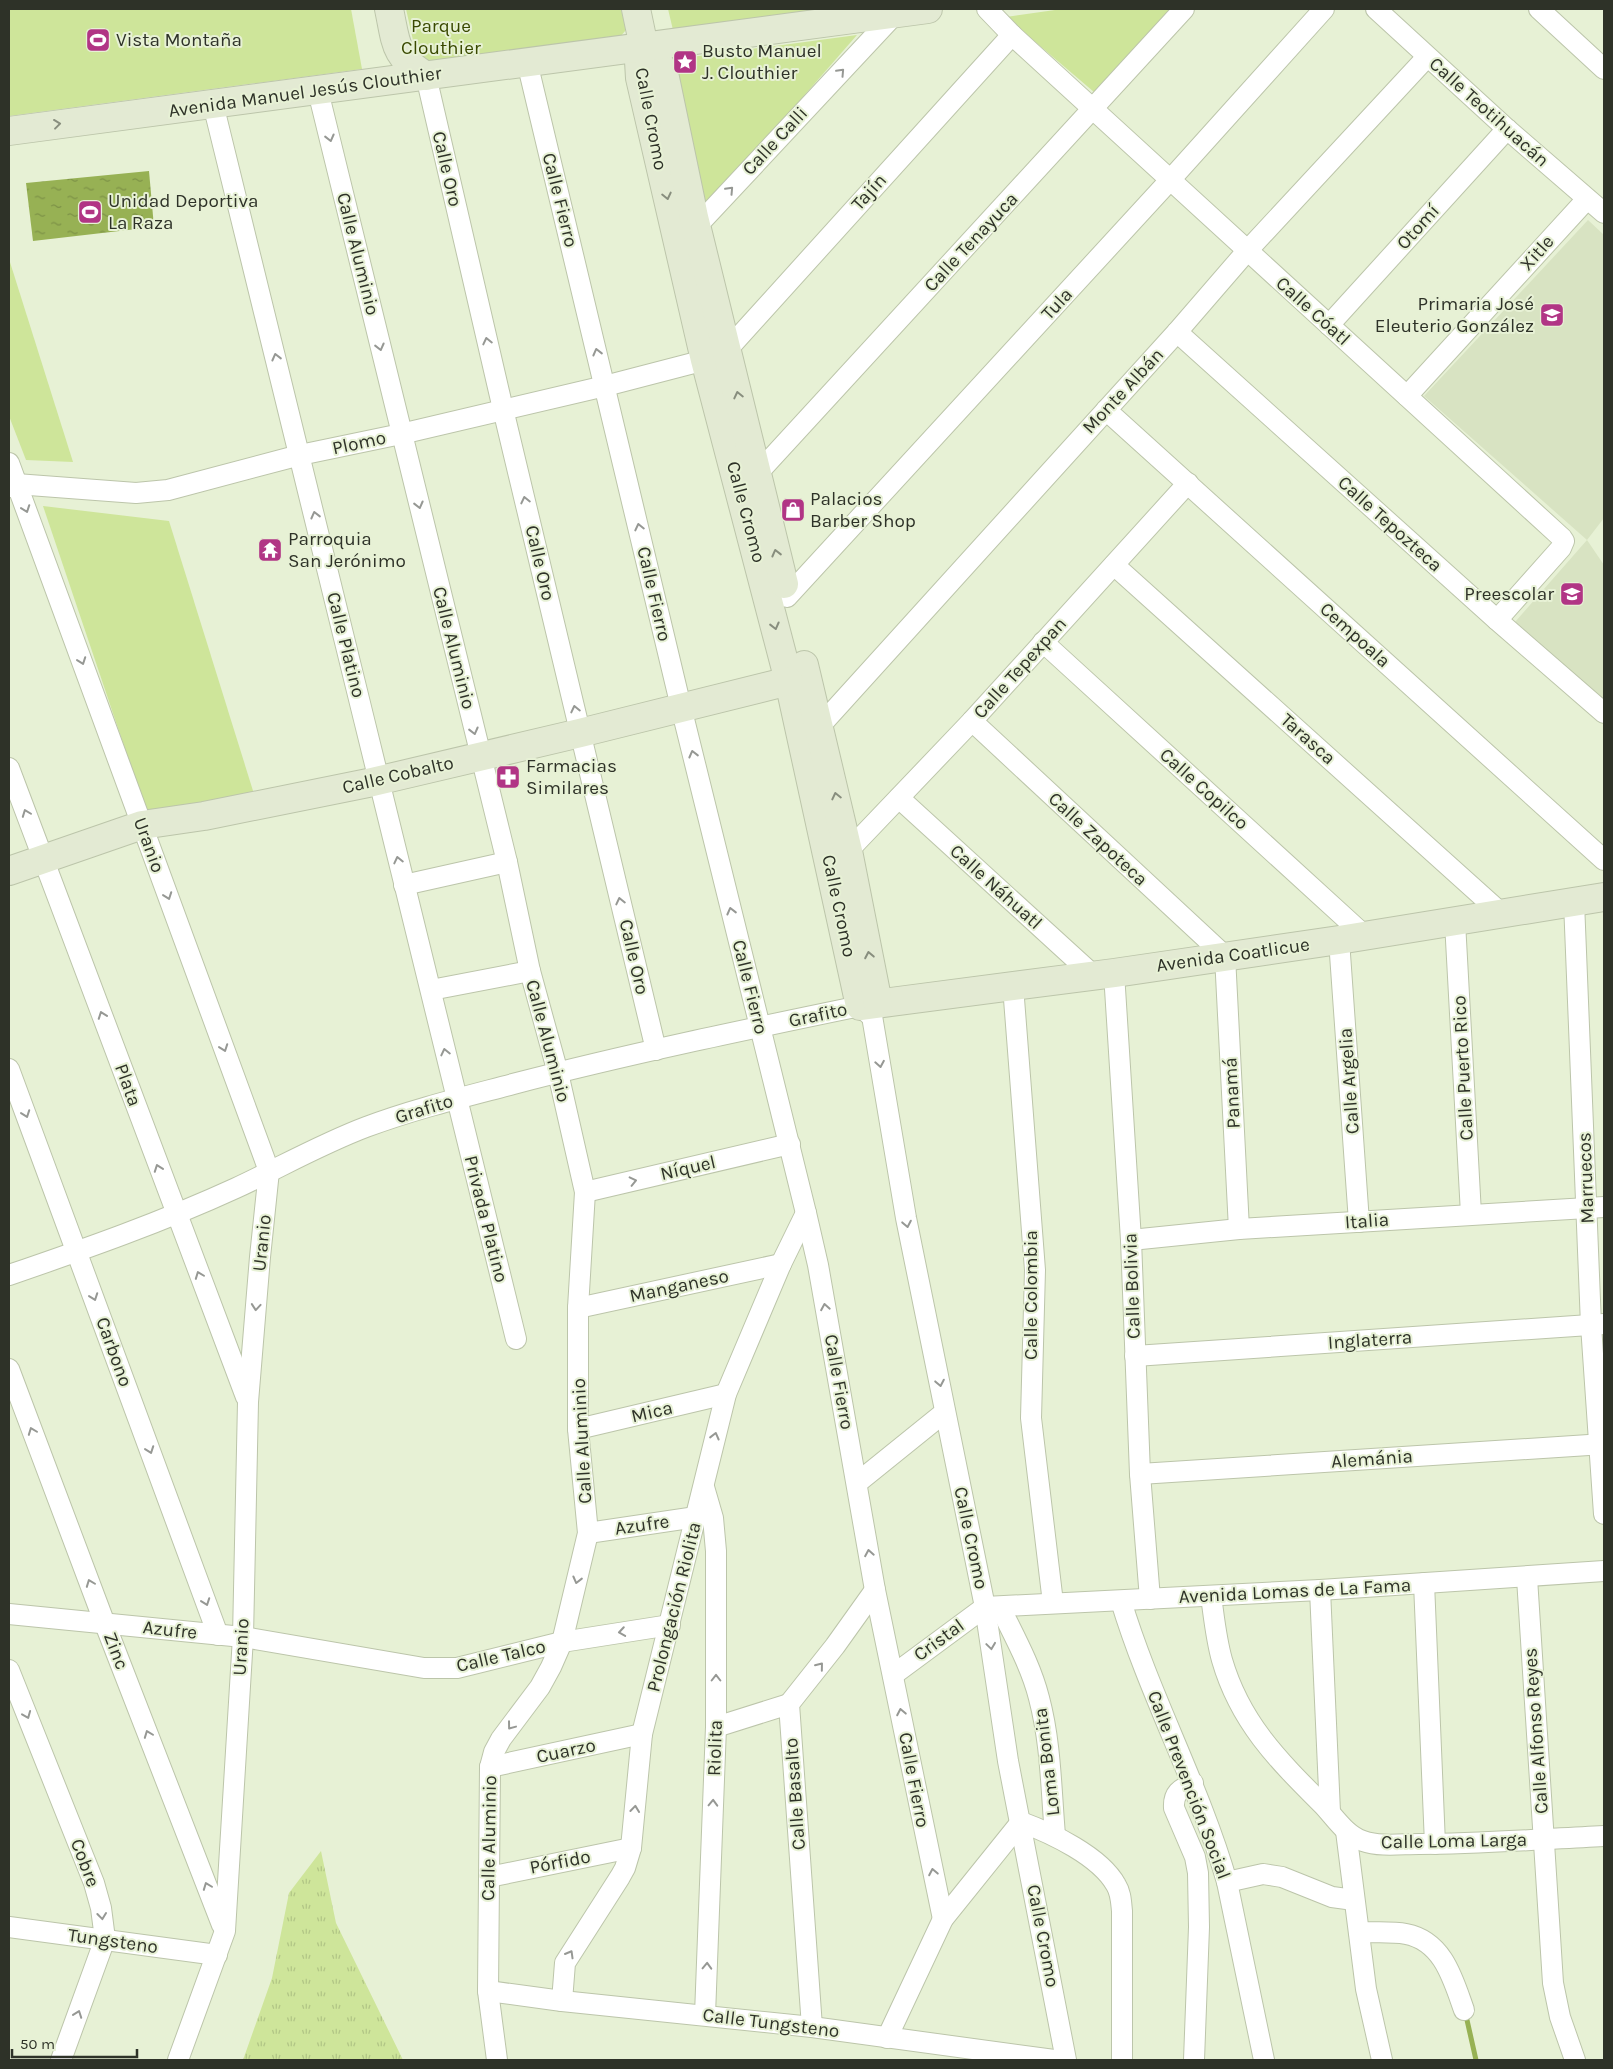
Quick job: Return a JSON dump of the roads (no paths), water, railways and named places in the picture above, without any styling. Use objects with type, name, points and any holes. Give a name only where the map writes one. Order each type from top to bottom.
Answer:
[{"type":"street","points":[[363,85],[390,71],[395,62],[397,49],[389,9]]},
{"type":"street","points":[[636,9],[644,47]]},
{"type":"street","name":"Avenida Manuel Jesús Clouthier","points":[[9,131],[928,9]]},
{"type":"street","name":"Calle Cóatl","points":[[987,9],[1012,35],[1563,539],[1560,548],[1497,620]]},
{"type":"street","name":"Calle Tenayuca","points":[[756,474],[1184,9]]},
{"type":"street","name":"Tula","points":[[787,597],[1171,180],[1324,9]]},
{"type":"street","name":"Calle Teotihuacán","points":[[1376,9],[1507,129],[1604,213]]},
{"type":"street","points":[[1539,9],[1604,69]]},
{"type":"street","name":"Calle Calli","points":[[697,226],[896,13]]},
{"type":"street","name":"Tajín","points":[[716,355],[1012,35]]},
{"type":"street","name":"Calle Cromo","points":[[870,1008],[789,681],[716,355],[640,78],[639,61],[644,47],[656,57],[664,73],[697,226],[716,355],[756,474],[820,726],[848,851],[870,1008],[906,1218],[945,1412],[992,1607],[1008,1761],[1066,2060]]},
{"type":"street","points":[[397,49],[408,65],[426,76]]},
{"type":"street","name":"Monte Albán","points":[[820,726],[1248,251],[1427,57]]},
{"type":"street","name":"Calle Fierro","points":[[527,62],[681,708],[759,1027],[790,1144],[818,1265],[875,1590],[943,1919]]},
{"type":"street","name":"Calle Oro","points":[[426,76],[656,1050]]},
{"type":"street","name":"Calle Aluminio","points":[[318,91],[507,862],[530,971],[558,1073],[586,1192],[578,1308],[578,1429],[588,1533],[562,1642],[540,1686],[501,1739],[494,1752],[490,1768],[488,1991],[497,2060]]},
{"type":"street","name":"Calle Platino","points":[[212,104],[300,455],[456,1099]]},
{"type":"street","name":"Otomí","points":[[1329,325],[1507,129]]},
{"type":"street","name":"Xitle","points":[[1407,396],[1587,199]]},
{"type":"street","name":"Calle Tepozteca","points":[[1177,332],[1497,620],[1604,713]]},
{"type":"street","name":"Plomo","points":[[13,485],[68,486],[101,492],[136,493],[160,490],[300,455],[401,434],[503,408],[605,386],[716,355]]},
{"type":"street","name":"Cempoala","points":[[1106,410],[1602,854]]},
{"type":"street","name":"Uranio","points":[[9,463],[13,485],[142,825],[269,1171],[248,1402],[243,1637],[225,1931],[178,2060]]},
{"type":"street","name":"Calle Tepexpan","points":[[848,851],[972,721],[1188,483]]},
{"type":"street","name":"Tarasca","points":[[1114,564],[1502,914]]},
{"type":"street","name":"Calle Copilco","points":[[1043,642],[1365,936]]},
{"type":"street","name":"Calle Cobalto","points":[[9,871],[142,825],[204,816],[480,757],[789,681]]},
{"type":"street","name":"Calle Zapoteca","points":[[972,721],[1225,956]]},
{"type":"street","name":"Plata","points":[[9,768],[175,1214],[248,1402]]},
{"type":"street","name":"Calle Náhuatl","points":[[899,798],[1104,974]]},
{"type":"street","points":[[404,885],[507,862]]},
{"type":"street","name":"Avenida Coatlicue","points":[[870,1008],[1339,940],[1604,897]]},
{"type":"street","name":"Marruecos","points":[[1574,902],[1596,1207],[1604,1514]]},
{"type":"street","name":"Calle Puerto Rico","points":[[1456,922],[1472,1214]]},
{"type":"street","name":"Calle Argelia","points":[[1339,940],[1359,1222]]},
{"type":"street","name":"Panamá","points":[[1225,956],[1239,1229]]},
{"type":"street","points":[[431,990],[530,971]]},
{"type":"street","name":"Calle Bolivia","points":[[1104,974],[1131,1240],[1140,1474],[1150,1599]]},
{"type":"street","name":"Calle Colombia","points":[[1014,986],[1035,1270],[1031,1418],[1053,1603]]},
{"type":"street","name":"Grafito","points":[[9,1275],[175,1214],[236,1188],[316,1148],[365,1128],[456,1099],[558,1073],[759,1027],[870,1008]]},
{"type":"street","name":"Carbono","points":[[9,1068],[218,1635]]},
{"type":"street","name":"Privada Platino","points":[[456,1099],[516,1339]]},
{"type":"street","name":"Níquel","points":[[586,1192],[790,1144]]},
{"type":"street","name":"Italia","points":[[1131,1240],[1239,1229],[1596,1207]]},
{"type":"street","name":"Prolongación Riolita","points":[[562,2001],[564,1963],[620,1878],[631,1848],[642,1734],[726,1394],[781,1264],[806,1213]]},
{"type":"street","name":"Manganeso","points":[[578,1308],[781,1264]]},
{"type":"street","name":"Inglaterra","points":[[1135,1356],[1598,1325]]},
{"type":"street","name":"Zinc","points":[[9,1369],[105,1624],[225,1931]]},
{"type":"street","name":"Mica","points":[[578,1429],[726,1394]]},
{"type":"street","points":[[857,1483],[945,1412]]},
{"type":"street","name":"Alemánia","points":[[1140,1474],[1601,1444]]},
{"type":"street","name":"Riolita","points":[[703,1483],[716,1536],[716,1727],[704,2014]]},
{"type":"street","name":"Azufre","points":[[588,1533],[696,1517]]},
{"type":"street","name":"Avenida Lomas de La Fama","points":[[992,1607],[1526,1578],[1604,1571]]},
{"type":"street","name":"Calle Alfonso Reyes","points":[[1526,1578],[1552,1983],[1560,2017],[1575,2060]]},
{"type":"street","points":[[1424,1583],[1435,1844]]},
{"type":"street","points":[[716,1727],[789,1704],[835,1646],[875,1590]]},
{"type":"street","points":[[1320,1590],[1330,1812]]},
{"type":"street","name":"Calle Loma Larga","points":[[1211,1596],[1221,1658],[1227,1677],[1246,1718],[1262,1741],[1282,1764],[1330,1812],[1346,1831],[1362,1841],[1377,1845],[1435,1844],[1604,1836]]},
{"type":"street","name":"Calle Prevención Social","points":[[1121,1601],[1134,1644],[1193,1783],[1227,1882],[1264,2060]]},
{"type":"street","name":"Cristal","points":[[893,1674],[992,1607]]},
{"type":"street","name":"Loma Bonita","points":[[992,1607],[1030,1671],[1039,1697],[1051,1758],[1055,1835]]},
{"type":"street","name":"Azufre","points":[[9,1614],[243,1637]]},
{"type":"street","name":"Calle Talco","points":[[243,1637],[424,1668],[457,1668],[562,1642],[670,1625]]},
{"type":"street","name":"Cobre","points":[[9,1670],[94,1883],[101,1908],[105,1939],[61,2060]]},
{"type":"street","name":"Calle Basalto","points":[[789,1704],[812,2027]]},
{"type":"street","name":"Cuarzo","points":[[490,1768],[642,1734]]},
{"type":"street","points":[[1193,1783],[1176,1794],[1174,1808],[1195,1857],[1198,1873],[1199,1928],[1194,2060]]},
{"type":"street","points":[[887,2038],[943,1919],[1021,1822],[1055,1835],[1096,1863],[1116,1885],[1121,1897],[1122,2060]]},
{"type":"street","points":[[1346,1831],[1366,1989],[1382,2060]]},
{"type":"street","name":"Pórfido","points":[[489,1877],[631,1848]]},
{"type":"street","points":[[1227,1882],[1263,1874],[1282,1877],[1332,1898],[1354,1900]]},
{"type":"street","name":"Tungsteno","points":[[9,1927],[217,1955]]},
{"type":"street","points":[[1359,1932],[1404,1933],[1428,1942],[1446,1963],[1464,2010]]},
{"type":"street","name":"Calle Tungsteno","points":[[488,1991],[562,2001],[704,2014],[812,2027],[1054,2060]]},
{"type":"water","points":[[149,171],[154,227],[33,241],[26,183]]},
{"type":"waterway","points":[[1467,2020],[1476,2060]]},
{"type":"place","name":"Vista Montaña","points":[[98,40]]},
{"type":"place","name":"Busto Manuel J. Clouthier","points":[[685,62]]},
{"type":"place","name":"Unidad Deportiva La Raza","points":[[90,212]]},
{"type":"place","name":"Primaria José Eleuterio González","points":[[1552,315]]},
{"type":"place","name":"Palacios Barber Shop","points":[[793,510]]},
{"type":"place","name":"Parroquia San Jerónimo","points":[[270,550]]},
{"type":"place","name":"Preescolar","points":[[1572,594]]},
{"type":"place","name":"Farmacias Similares","points":[[508,777]]},
{"type":"park label","name":"Parque Clouthier","points":[[441,37]]}]
